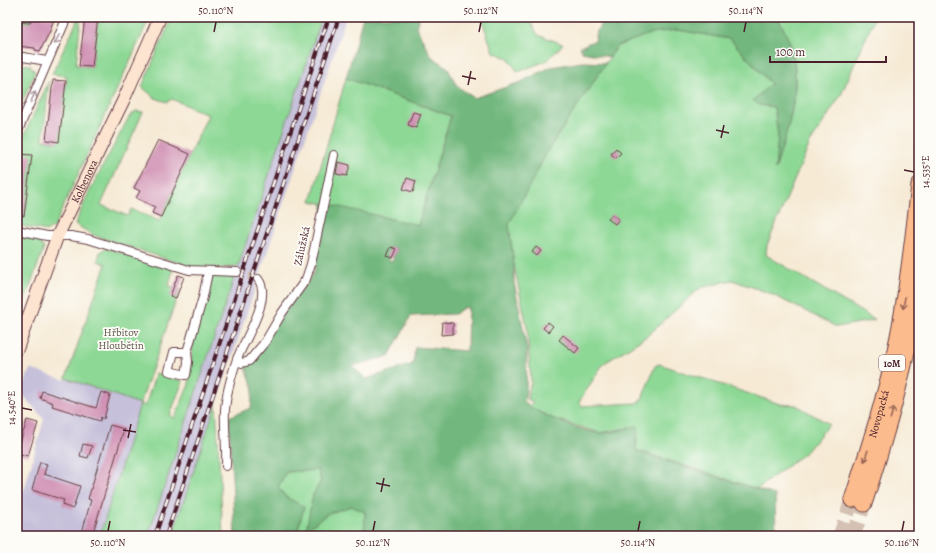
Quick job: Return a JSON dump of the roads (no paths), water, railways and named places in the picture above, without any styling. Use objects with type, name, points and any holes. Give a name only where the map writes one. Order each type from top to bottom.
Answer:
[{"type":"highway","name":"Novopacká","points":[[919,185],[907,286],[898,336],[858,502],[901,383],[911,339],[919,287]]},
{"type":"main road","name":"Kolbenova","points":[[17,349],[57,237],[118,112],[160,17]]},
{"type":"street","points":[[17,133],[43,76],[47,61],[67,17]]},
{"type":"street","points":[[17,56],[47,61]]},
{"type":"street","name":"Zálužská","points":[[237,360],[242,363],[249,361],[265,342],[282,313],[306,279],[311,264],[334,155]]},
{"type":"street","points":[[17,230],[57,237],[71,236],[88,239],[189,270],[236,272]]},
{"type":"street","points":[[186,352],[203,297],[208,272]]},
{"type":"street","points":[[226,466],[227,448],[225,411],[237,360],[260,308],[262,288],[258,279]]},
{"type":"tunnel","points":[[237,272],[258,279]]},
{"type":"tunnel","points":[[840,536],[852,500]]},
{"type":"tunnel","points":[[853,536],[864,504]]},
{"type":"railway","points":[[155,536],[329,17]]},
{"type":"railway","points":[[166,536],[339,17]]},
{"type":"park label","name":"Hřbitov Hloubětín","points":[[121,338]]}]
